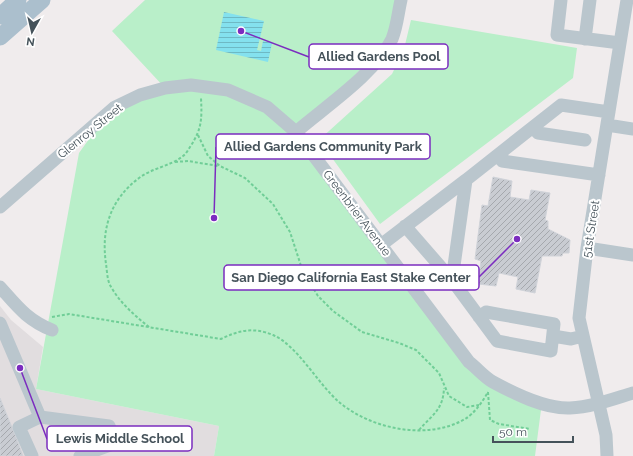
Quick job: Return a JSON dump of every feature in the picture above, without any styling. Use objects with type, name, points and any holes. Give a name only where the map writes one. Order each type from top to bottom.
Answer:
[{"type":"main road","points":[[0,16],[18,0]]},
{"type":"main road","points":[[0,37],[42,0]]},
{"type":"street","points":[[296,132],[370,69],[382,55],[392,38],[401,0]]},
{"type":"street","points":[[562,0],[557,35],[620,43]]},
{"type":"street","points":[[585,38],[590,0]]},
{"type":"street","name":"51st Street","points":[[607,456],[606,435],[579,318],[587,248],[620,43],[629,4]]},
{"type":"street","name":"Glenroy Street","points":[[0,207],[115,107],[140,95],[165,88],[191,85],[228,90],[267,107],[296,132]]},
{"type":"street","points":[[381,245],[561,105],[608,119],[633,129]]},
{"type":"street","points":[[533,127],[538,133],[585,140]]},
{"type":"street","name":"Greenbrier Avenue","points":[[296,132],[469,362],[491,387],[552,408],[571,408],[598,404],[633,393]]},
{"type":"street","points":[[498,155],[502,161],[599,175]]},
{"type":"street","points":[[452,280],[466,180]]},
{"type":"street","points":[[405,226],[452,280],[479,317],[497,341],[551,351],[554,324],[486,312],[479,317]]},
{"type":"street","points":[[587,248],[633,255]]},
{"type":"street","points":[[0,287],[25,315],[38,324],[50,329]]},
{"type":"street","points":[[0,323],[40,417]]},
{"type":"street","points":[[553,336],[571,339],[583,336]]},
{"type":"street","points":[[32,456],[20,427],[40,417],[109,426],[116,444],[80,456]]},
{"type":"path","points":[[174,162],[184,156],[198,135],[200,128],[200,86]]},
{"type":"path","points":[[198,135],[208,156],[220,166],[246,178],[273,204],[290,232],[303,272],[318,296],[334,312],[362,332],[398,342],[416,350],[439,373],[449,396],[467,407],[479,405]]},
{"type":"path","points":[[150,328],[130,312],[109,284],[104,244],[107,223],[123,194],[139,178],[158,167],[174,162],[188,161],[220,166]]},
{"type":"path","points":[[50,329],[51,317],[69,314],[221,339],[235,332],[246,329],[274,335],[287,343],[322,385],[339,402],[353,412],[391,427],[419,430],[438,429],[465,419],[479,405],[491,387]]},
{"type":"path","points":[[419,430],[438,411],[444,400],[444,386]]},
{"type":"path","points":[[491,387],[490,420],[500,424],[530,429]]},
{"type":"shaded area","points":[[0,306],[11,320],[43,347],[36,389],[219,426],[214,456],[0,456]]},
{"type":"green space","points":[[145,0],[398,0],[389,42],[296,132],[469,362],[542,402],[535,456],[214,456],[219,426],[36,389],[79,153],[107,114],[165,88],[112,31]]},
{"type":"green space","points":[[411,20],[577,48],[573,78],[380,224],[319,140],[392,74],[404,49]]},
{"type":"water","points":[[224,12],[264,21],[257,50],[261,51],[263,41],[272,43],[268,62],[216,50]]},
{"type":"building","points":[[493,177],[512,181],[510,197],[529,200],[531,190],[550,193],[545,220],[548,221],[548,229],[570,240],[569,253],[563,253],[562,256],[542,256],[535,293],[516,289],[518,277],[499,273],[496,286],[478,284],[481,261],[475,259],[482,205],[488,206]]},
{"type":"building","points":[[0,398],[16,437],[23,456],[0,456]]},
{"type":"place","name":"Allied Gardens Pool","points":[[241,31]]},
{"type":"place","name":"Allied Gardens Community Park","points":[[214,218]]},
{"type":"place","name":"San Diego California East Stake Center","points":[[517,239]]},
{"type":"place","name":"Lewis Middle School","points":[[20,368]]}]
